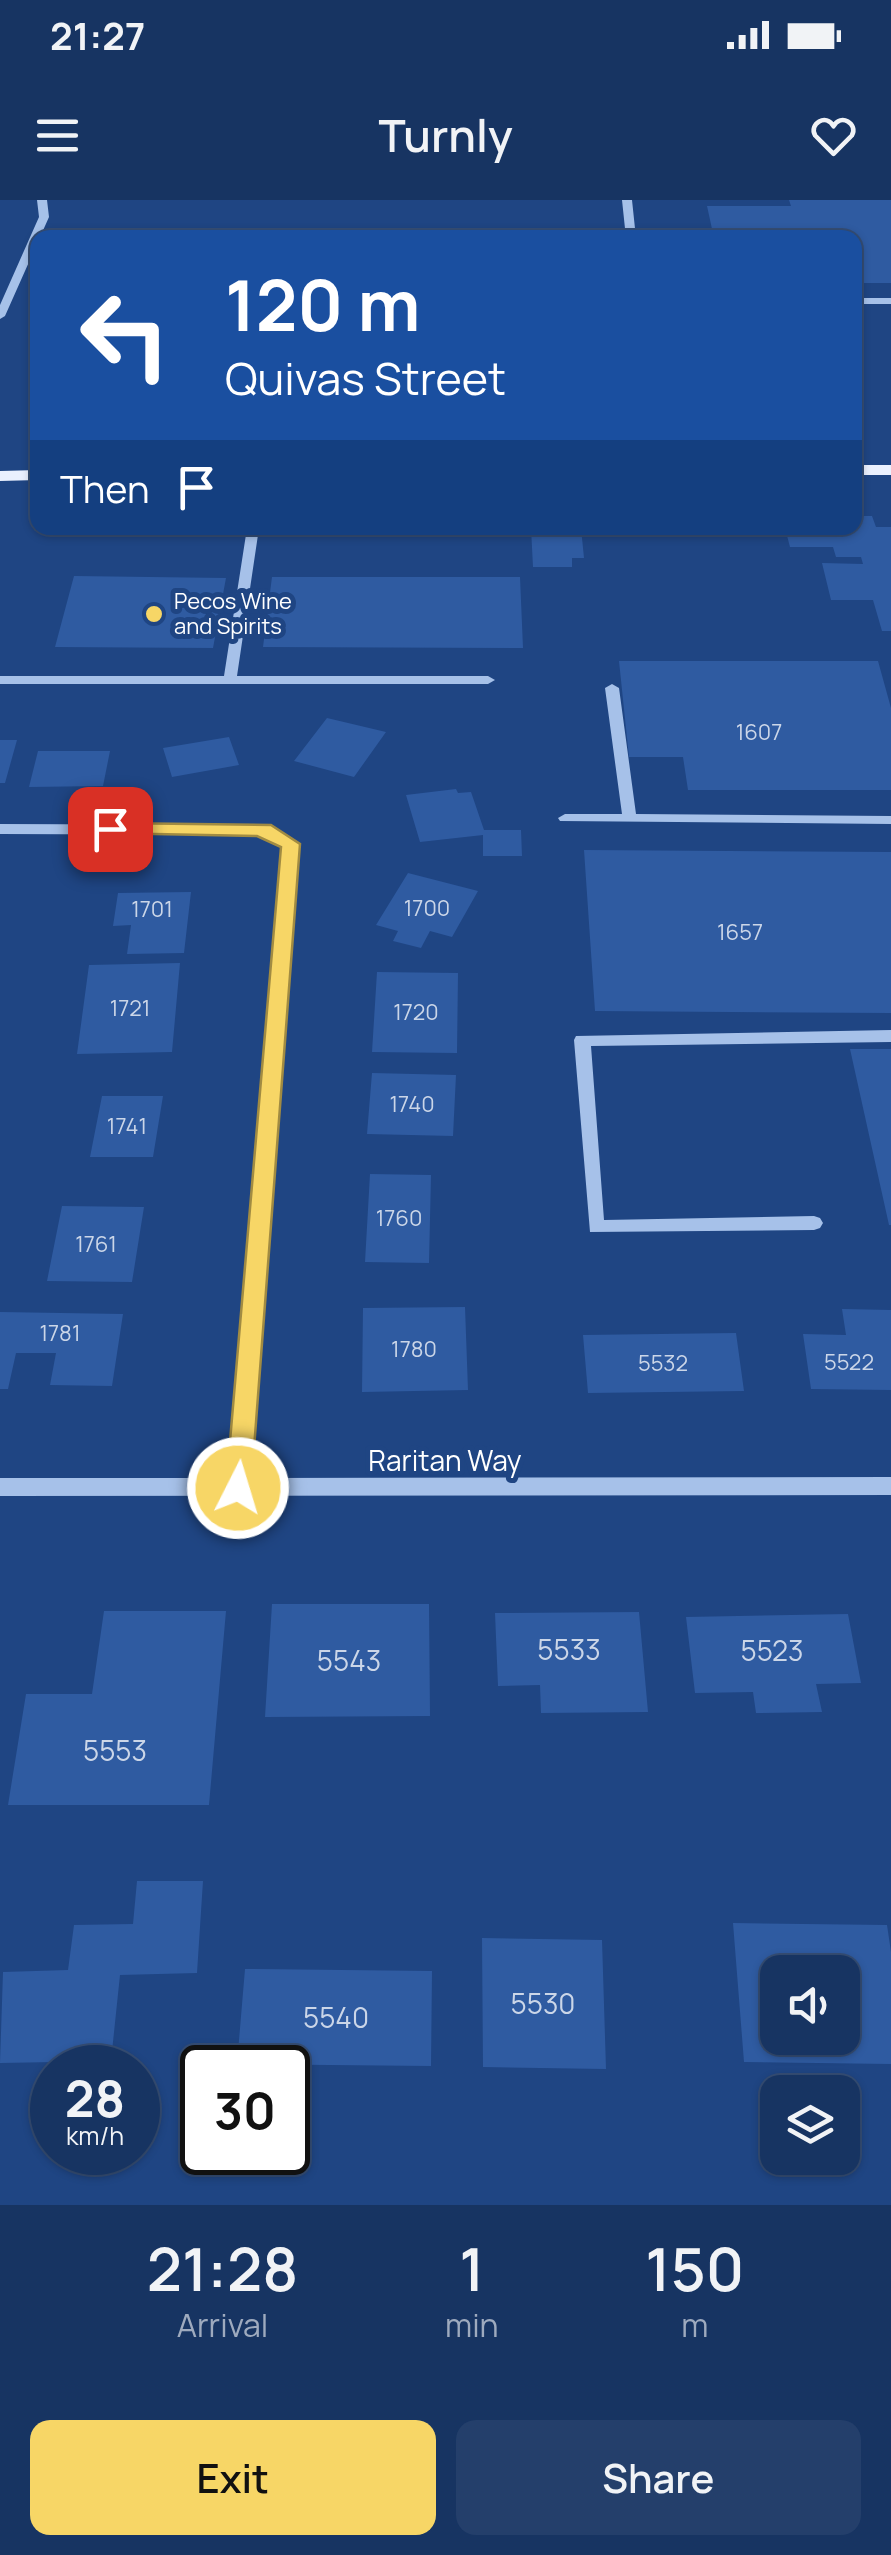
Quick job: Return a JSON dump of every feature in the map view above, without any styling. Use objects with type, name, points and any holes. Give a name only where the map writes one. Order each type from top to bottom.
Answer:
[{"type":"main road","points":[[862,470],[891,470]]},
{"type":"main road","points":[[0,476],[30,475]]},
{"type":"street","points":[[38,230],[44,216],[42,200]]},
{"type":"street","points":[[627,200],[630,230]]},
{"type":"street","points":[[0,316],[30,248]]},
{"type":"street","points":[[862,302],[891,301]]},
{"type":"street","points":[[230,680],[253,535]]},
{"type":"street","points":[[0,680],[488,680]]},
{"type":"street","points":[[612,688],[630,819]]},
{"type":"street","points":[[565,818],[891,820]]},
{"type":"street","points":[[0,829],[271,831],[291,844],[238,1488]]},
{"type":"street","points":[[814,1224],[596,1228],[582,1040],[891,1036]]},
{"type":"street","name":"Raritan Way","points":[[0,1487],[891,1486]]},
{"type":"building","points":[[789,200],[891,200],[891,283],[862,283],[862,230],[712,230],[707,206],[791,206]]},
{"type":"building","points":[[862,516],[872,516],[876,527],[891,527],[891,631],[882,631],[873,600],[831,600],[822,563],[863,564],[861,557],[836,557],[833,547],[790,547],[787,535],[862,535]]},
{"type":"building","points":[[531,535],[582,535],[584,558],[572,558],[572,567],[533,567]]},
{"type":"building","points":[[74,576],[226,578],[213,648],[55,647]]},
{"type":"building","points":[[272,577],[520,577],[523,648],[263,647]]},
{"type":"building","points":[[619,661],[878,661],[891,708],[891,790],[688,790],[683,757],[629,757]]},
{"type":"building","points":[[327,718],[386,732],[354,777],[294,761]]},
{"type":"building","points":[[229,737],[239,765],[172,777],[163,748]]},
{"type":"building","points":[[0,740],[17,740],[5,783],[0,783]]},
{"type":"building","points":[[38,751],[110,751],[103,786],[29,787]]},
{"type":"building","points":[[456,789],[458,793],[471,792],[484,830],[521,830],[522,856],[483,856],[483,835],[420,842],[406,795]]},
{"type":"building","points":[[584,850],[891,852],[891,1013],[595,1011]]},
{"type":"building","points":[[408,873],[478,891],[452,937],[430,931],[421,948],[393,941],[398,931],[376,925]]},
{"type":"building","points":[[191,892],[184,953],[127,954],[131,925],[113,926],[118,893]]},
{"type":"building","points":[[180,963],[172,1052],[77,1054],[89,965]]},
{"type":"building","points":[[377,972],[458,973],[457,1053],[372,1052]]},
{"type":"building","points":[[850,1049],[891,1049],[891,1225],[889,1225]]},
{"type":"building","points":[[372,1073],[456,1075],[453,1136],[367,1134]]},
{"type":"building","points":[[102,1096],[163,1096],[153,1157],[90,1157]]},
{"type":"building","points":[[370,1174],[431,1175],[429,1263],[365,1262]]},
{"type":"building","points":[[62,1206],[144,1207],[132,1282],[47,1281]]},
{"type":"building","points":[[465,1307],[468,1390],[362,1392],[363,1308]]},
{"type":"building","points":[[842,1309],[891,1310],[891,1390],[811,1389],[803,1334],[846,1335]]},
{"type":"building","points":[[0,1312],[123,1314],[112,1386],[50,1385],[56,1353],[16,1353],[8,1389],[0,1389]]},
{"type":"building","points":[[736,1333],[744,1391],[588,1393],[583,1335]]},
{"type":"building","points":[[272,1604],[429,1604],[430,1716],[265,1717]]},
{"type":"building","points":[[104,1611],[226,1611],[209,1805],[8,1805],[26,1694],[92,1694]]},
{"type":"building","points":[[639,1612],[648,1712],[541,1713],[540,1685],[498,1686],[495,1613]]},
{"type":"building","points":[[848,1614],[861,1683],[816,1684],[822,1712],[756,1713],[753,1692],[695,1693],[686,1617]]},
{"type":"building","points":[[137,1881],[203,1881],[197,1973],[120,1975],[113,2045],[30,2045],[30,2062],[0,2063],[3,1972],[68,1970],[74,1925],[133,1924]]},
{"type":"building","points":[[733,1923],[887,1925],[891,1952],[891,2064],[744,2062]]},
{"type":"building","points":[[482,1938],[602,1940],[606,2069],[483,2067]]},
{"type":"building","points":[[245,1969],[432,1971],[431,2066],[310,2065],[310,2045],[239,2045]]},
{"type":"place","name":"Pecos Wine and Spirits","points":[[154,614]]},
{"type":"route","points":[[110,829],[271,831],[291,844],[238,1488]]}]
